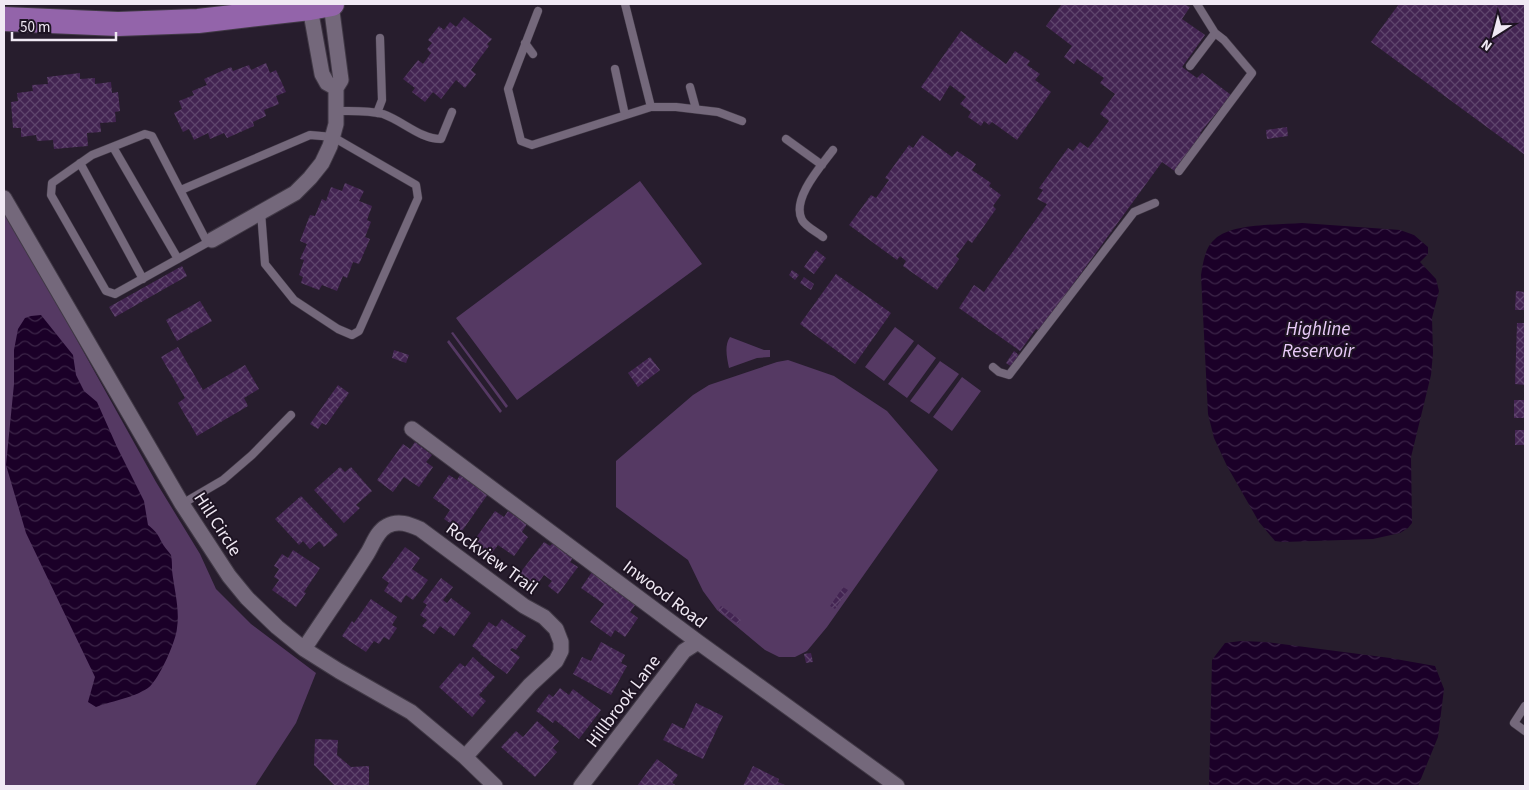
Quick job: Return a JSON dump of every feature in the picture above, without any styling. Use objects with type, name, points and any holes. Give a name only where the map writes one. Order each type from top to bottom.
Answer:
[{"type":"main road","points":[[4,19],[118,24],[198,21],[324,5]]},
{"type":"street","points":[[324,5],[322,74],[327,83],[336,88]]},
{"type":"street","points":[[210,241],[295,193],[322,163],[330,146],[336,124],[336,88],[341,80],[324,5]]},
{"type":"street","name":"Hill Circle","points":[[4,198],[182,504],[229,576],[247,598],[277,627],[304,648],[339,671],[411,712],[465,757],[495,786]]},
{"type":"street","name":"Inwood Road","points":[[412,429],[890,784]]},
{"type":"street","name":"Rockview Trail","points":[[304,648],[368,552],[379,532],[386,526],[396,523],[408,524],[420,529],[524,606],[544,617],[556,629],[561,642],[561,651],[556,661],[530,685],[465,757]]},
{"type":"street","name":"Hillbrook Lane","points":[[581,786],[684,650],[698,642]]},
{"type":"lane","points":[[625,4],[651,107]]},
{"type":"lane","points":[[1179,171],[1252,73],[1224,40],[1215,33],[1197,4]]},
{"type":"lane","points":[[538,11],[508,89],[521,141],[532,145],[651,107],[718,112],[742,121]]},
{"type":"lane","points":[[1190,66],[1215,33]]},
{"type":"lane","points":[[377,113],[382,100],[380,38]]},
{"type":"lane","points":[[525,43],[534,54]]},
{"type":"lane","points":[[615,69],[625,115]]},
{"type":"lane","points":[[690,87],[696,109]]},
{"type":"lane","points":[[336,111],[377,113],[436,139],[442,139],[452,112]]},
{"type":"lane","points":[[145,134],[152,136],[210,241],[114,294],[106,292],[51,195],[52,183],[92,155],[113,147],[145,134]]},
{"type":"lane","points":[[181,190],[310,134],[333,137],[416,185],[418,198],[359,331],[352,335],[338,330],[294,300],[265,264],[260,212]]},
{"type":"lane","points":[[786,139],[822,165]]},
{"type":"lane","points":[[113,147],[178,259]]},
{"type":"lane","points":[[823,238],[803,222],[799,212],[800,201],[833,150]]},
{"type":"lane","points":[[80,163],[142,278]]},
{"type":"lane","points":[[993,367],[1009,376],[1134,212],[1155,203]]},
{"type":"lane","points":[[182,504],[223,480],[252,455],[291,415]]},
{"type":"lane","points":[[1525,706],[1514,723],[1525,731]]},
{"type":"shaded area","points":[[640,181],[702,264],[517,400],[456,318]]},
{"type":"shaded area","points":[[4,209],[156,482],[200,554],[216,589],[251,624],[316,673],[296,723],[255,786],[4,786]]},
{"type":"shaded area","points":[[895,327],[914,341],[884,381],[865,367]]},
{"type":"shaded area","points":[[453,332],[508,406],[506,408],[451,333]]},
{"type":"shaded area","points":[[730,337],[764,350],[770,350],[770,357],[757,358],[729,368],[727,348]]},
{"type":"shaded area","points":[[449,340],[502,411],[500,413],[447,342]]},
{"type":"shaded area","points":[[918,344],[936,358],[907,398],[888,384]]},
{"type":"shaded area","points":[[788,360],[834,376],[887,411],[938,470],[827,627],[807,651],[795,657],[779,657],[765,650],[717,610],[703,591],[688,560],[616,507],[616,461],[693,395],[709,385]]},
{"type":"shaded area","points":[[940,361],[959,374],[929,414],[910,401]]},
{"type":"shaded area","points":[[962,377],[981,391],[952,431],[933,417]]},
{"type":"water","name":"Highline Reservoir","points":[[1302,223],[1400,230],[1414,235],[1428,247],[1428,254],[1420,262],[1436,279],[1439,291],[1432,318],[1433,353],[1431,375],[1411,457],[1412,523],[1400,533],[1373,539],[1275,541],[1259,522],[1227,466],[1214,438],[1208,414],[1201,275],[1207,251],[1215,239],[1232,230],[1244,227]]},
{"type":"water","points":[[41,315],[73,355],[76,375],[84,391],[97,402],[144,501],[148,525],[158,534],[171,555],[178,621],[174,641],[164,665],[152,684],[142,692],[96,707],[88,702],[95,677],[26,533],[6,465],[14,384],[14,350],[18,329],[25,318]]},
{"type":"water","points":[[1241,641],[1266,642],[1390,658],[1435,666],[1444,689],[1438,737],[1418,786],[1209,786],[1212,660],[1225,643]]},
{"type":"building","points":[[1062,4],[1184,4],[1190,7],[1182,19],[1205,35],[1182,67],[1197,78],[1202,73],[1231,95],[1200,133],[1204,136],[1176,172],[1162,162],[1039,331],[1036,329],[1020,351],[959,308],[974,285],[984,292],[1047,204],[1037,199],[1043,190],[1039,188],[1068,148],[1073,151],[1080,142],[1088,148],[1109,121],[1100,114],[1115,94],[1100,83],[1104,78],[1077,59],[1074,64],[1064,57],[1072,46],[1046,26]]},
{"type":"building","points":[[1399,4],[1525,4],[1525,155],[1371,42]]},
{"type":"building","points":[[464,17],[492,39],[487,44],[489,46],[471,70],[476,74],[465,88],[456,80],[441,99],[433,92],[425,102],[412,92],[415,88],[403,79],[418,60],[423,64],[431,53],[427,49],[432,43],[428,40],[439,26],[444,30],[450,22],[456,27]]},
{"type":"building","points":[[961,31],[1006,64],[1015,51],[1030,61],[1027,65],[1040,74],[1035,80],[1051,92],[1017,140],[992,122],[989,125],[984,121],[981,126],[968,117],[971,112],[960,104],[966,97],[950,85],[940,101],[921,87]]},
{"type":"building","points":[[266,63],[270,73],[276,70],[286,92],[276,96],[279,104],[264,110],[266,116],[253,122],[254,126],[227,138],[224,133],[210,139],[208,133],[194,140],[189,129],[183,132],[174,113],[182,109],[179,101],[194,95],[192,91],[207,85],[204,79],[231,67],[233,71],[249,65],[251,70]]},
{"type":"building","points":[[80,73],[80,79],[95,78],[95,84],[111,82],[112,93],[118,92],[120,111],[115,112],[116,122],[100,123],[101,132],[87,133],[88,146],[54,149],[53,140],[37,141],[36,135],[21,137],[21,128],[13,128],[11,102],[18,101],[17,93],[33,91],[32,85],[48,84],[47,77]]},
{"type":"building","points":[[1287,127],[1288,136],[1267,139],[1266,130]]},
{"type":"building","points":[[922,135],[952,157],[957,151],[976,164],[972,170],[991,183],[989,186],[1001,195],[993,206],[996,209],[972,243],[968,240],[956,256],[959,259],[937,290],[903,266],[906,261],[900,256],[897,260],[849,225],[871,195],[876,198],[889,180],[885,178],[909,145],[913,148]]},
{"type":"building","points":[[345,183],[364,191],[359,201],[372,206],[367,220],[371,222],[365,237],[370,239],[359,264],[353,262],[347,278],[343,276],[337,291],[322,285],[319,290],[301,283],[303,277],[299,275],[304,260],[300,259],[307,244],[300,241],[310,215],[315,216],[322,199],[326,201],[331,187],[342,191]]},
{"type":"building","points":[[816,250],[826,258],[814,274],[804,267]]},
{"type":"building","points":[[182,266],[187,276],[115,317],[109,307]]},
{"type":"building","points":[[792,270],[799,275],[795,280],[789,275]]},
{"type":"building","points":[[836,274],[891,313],[855,364],[800,324]]},
{"type":"building","points":[[804,277],[814,284],[811,290],[800,283]]},
{"type":"building","points":[[1516,291],[1525,292],[1525,310],[1515,310]]},
{"type":"building","points":[[200,301],[212,321],[177,341],[166,320]]},
{"type":"building","points":[[1517,323],[1525,323],[1525,385],[1515,384]]},
{"type":"building","points":[[178,347],[203,390],[245,365],[259,389],[244,398],[248,406],[197,436],[178,403],[185,398],[161,357]]},
{"type":"building","points":[[394,350],[409,355],[406,363],[392,358]]},
{"type":"building","points":[[1014,351],[1020,356],[1012,367],[1006,363]]},
{"type":"building","points":[[650,357],[660,370],[638,387],[628,373]]},
{"type":"building","points":[[338,385],[349,393],[326,425],[322,423],[318,429],[310,424]]},
{"type":"building","points":[[1514,400],[1525,400],[1525,418],[1514,418]]},
{"type":"building","points":[[1515,430],[1525,430],[1525,445],[1515,445]]},
{"type":"building","points":[[415,442],[432,455],[426,462],[433,467],[419,487],[404,477],[393,492],[377,480],[403,444],[410,449]]},
{"type":"building","points":[[340,467],[345,472],[351,467],[372,491],[356,505],[360,508],[344,523],[314,490]]},
{"type":"building","points":[[449,475],[457,480],[460,475],[488,494],[462,531],[444,519],[450,510],[433,498]]},
{"type":"building","points":[[301,496],[338,535],[324,547],[319,541],[310,549],[303,541],[299,545],[275,519]]},
{"type":"building","points":[[495,511],[504,517],[508,511],[527,524],[522,532],[528,537],[514,556],[498,545],[491,554],[473,542]]},
{"type":"building","points":[[544,542],[550,546],[554,542],[574,557],[570,562],[578,567],[558,594],[548,586],[552,581],[544,575],[536,586],[520,573]]},
{"type":"building","points":[[405,547],[420,558],[412,569],[428,580],[413,600],[406,595],[401,603],[384,591],[389,583],[382,578]]},
{"type":"building","points":[[293,550],[320,568],[296,607],[272,590],[279,580],[274,577],[279,569],[274,566],[282,554],[288,558]]},
{"type":"building","points":[[592,572],[636,604],[630,612],[638,618],[625,637],[615,630],[611,637],[590,622],[604,604],[581,588]]},
{"type":"building","points":[[441,578],[453,587],[443,600],[447,603],[451,598],[471,613],[454,636],[440,626],[434,634],[422,626],[427,620],[420,615],[427,605],[423,602]]},
{"type":"building","points":[[843,587],[848,590],[835,609],[830,606]]},
{"type":"building","points":[[371,599],[397,617],[392,625],[397,628],[389,640],[384,637],[379,644],[374,641],[366,652],[342,636]]},
{"type":"building","points":[[721,606],[741,620],[738,624],[718,610]]},
{"type":"building","points":[[502,619],[526,636],[516,650],[512,648],[510,650],[520,657],[507,674],[472,646],[489,622],[496,627]]},
{"type":"building","points":[[601,642],[625,655],[621,663],[627,666],[611,695],[573,674],[582,657],[591,661]]},
{"type":"building","points":[[811,653],[813,662],[806,663],[804,654]]},
{"type":"building","points":[[473,657],[495,677],[479,695],[486,701],[472,717],[439,687],[460,663],[465,667]]},
{"type":"building","points":[[560,688],[569,695],[573,689],[601,710],[579,739],[555,720],[553,723],[536,711],[549,694],[553,697]]},
{"type":"building","points":[[696,703],[723,716],[703,759],[663,740],[672,723],[684,729]]},
{"type":"building","points":[[537,721],[559,741],[553,748],[557,752],[535,777],[501,747],[516,731],[523,737]]},
{"type":"building","points":[[315,739],[338,740],[337,755],[351,767],[369,766],[369,786],[335,786],[314,765]]},
{"type":"building","points":[[657,759],[678,775],[672,783],[677,786],[637,786]]},
{"type":"building","points":[[753,766],[779,779],[778,782],[787,786],[743,786]]}]
